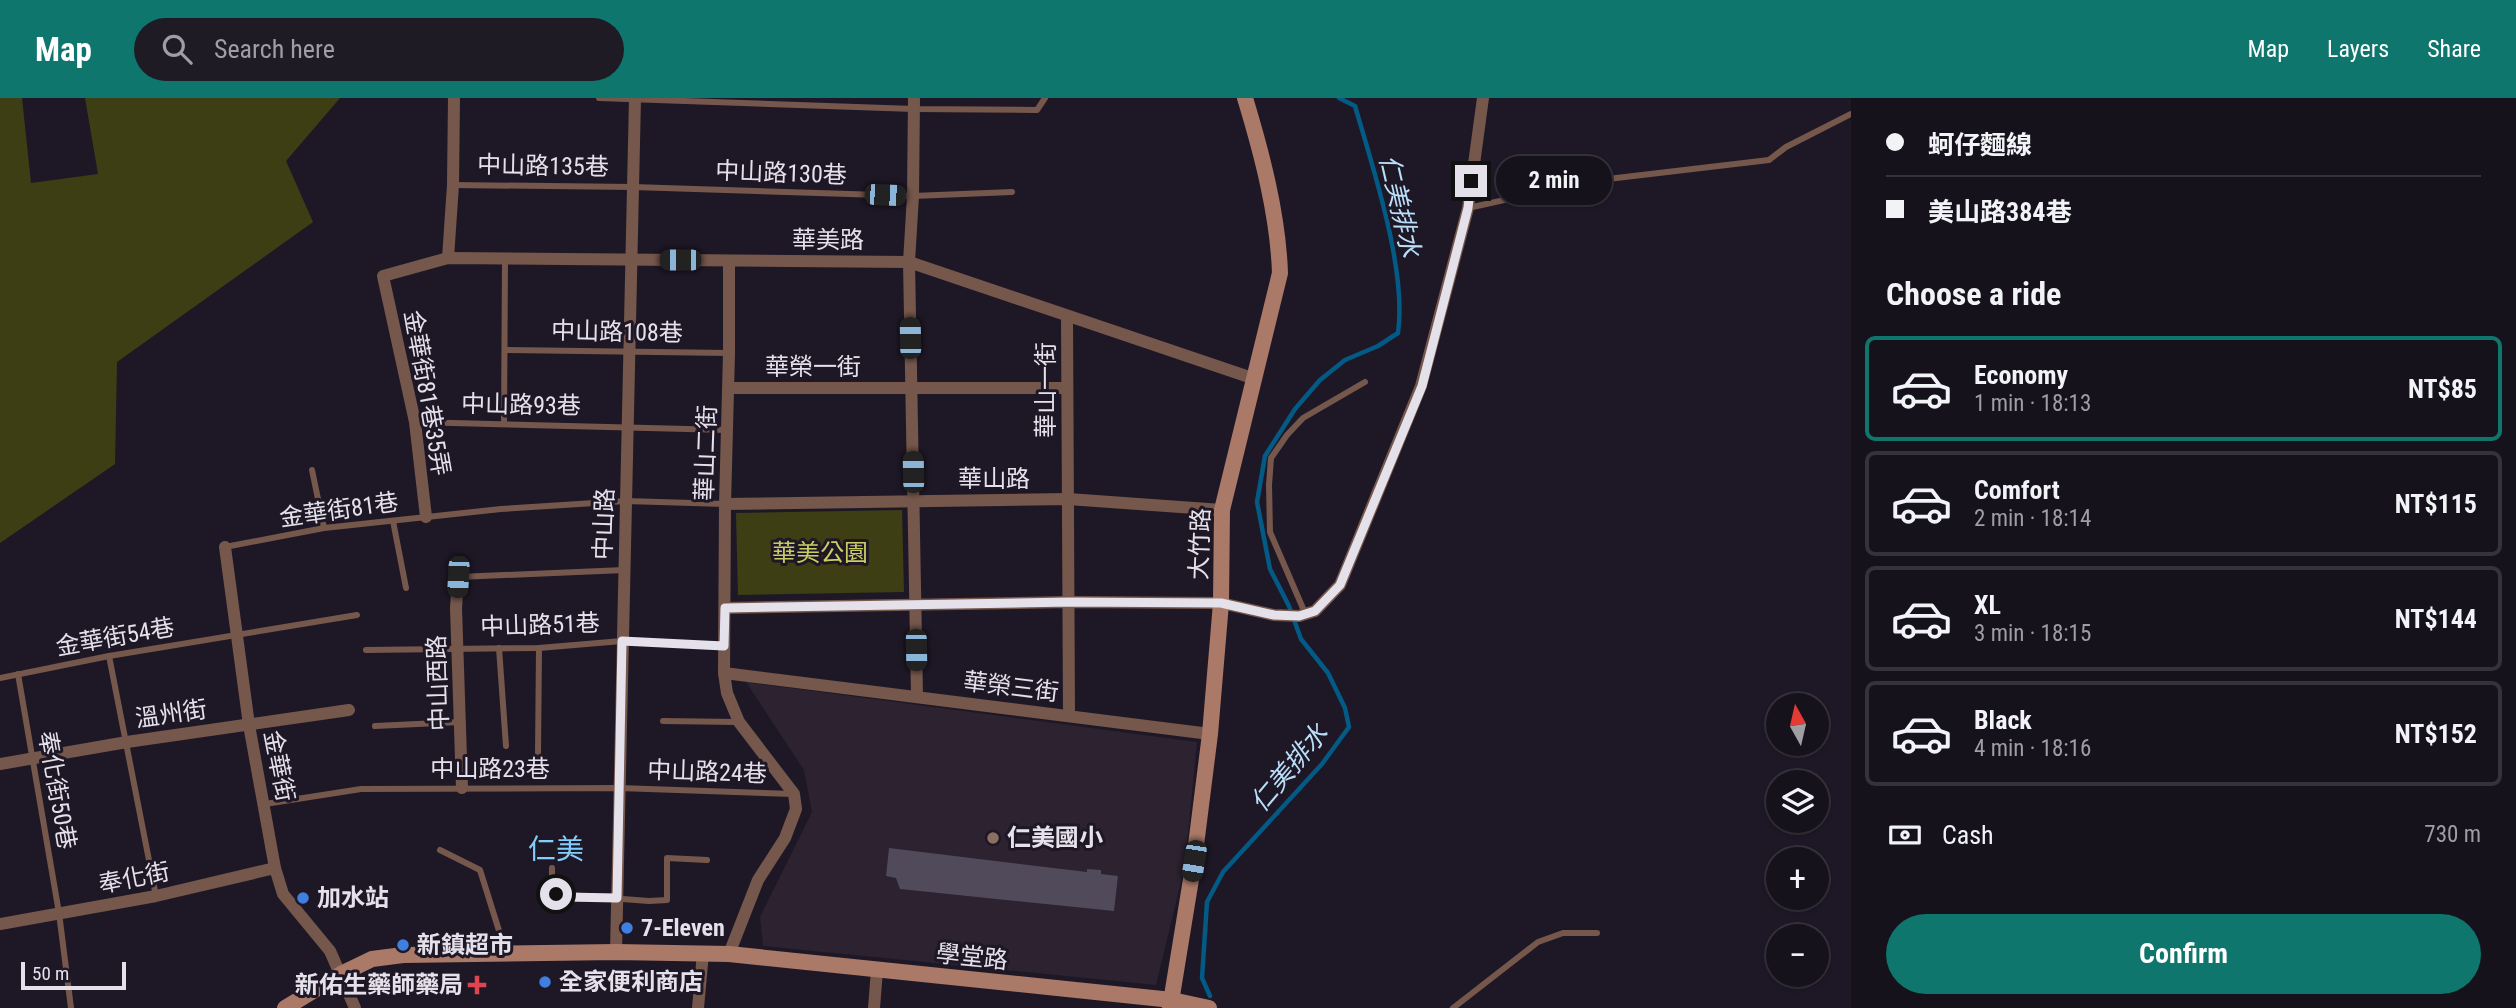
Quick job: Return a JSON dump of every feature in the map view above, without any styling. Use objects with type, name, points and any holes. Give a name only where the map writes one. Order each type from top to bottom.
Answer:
[{"type":"street","points":[[448,258],[453,185],[454,98]]},
{"type":"street","name":"大竹路","points":[[1171,1004],[1194,861],[1210,734],[1221,603],[1222,510],[1280,273],[1279,246],[1245,98]]},
{"type":"street","points":[[725,608],[1069,602],[1221,603],[1274,615],[1303,615],[1315,611],[1340,585],[1422,386],[1468,208],[1483,98]]},
{"type":"street","name":"中山路","points":[[616,952],[635,99]]},
{"type":"street","points":[[914,104],[909,262],[917,696]]},
{"type":"street","name":"華美路","points":[[383,276],[448,258],[909,262],[1255,379]]},
{"type":"street","name":"華山二街","points":[[729,261],[724,673],[727,693],[739,722],[794,794]]},
{"type":"street","name":"金華街81巷35弄","points":[[383,276],[415,422],[426,517]]},
{"type":"street","name":"華山一街","points":[[1067,317],[1069,715]]},
{"type":"street","name":"華榮一街","points":[[729,388],[1066,388]]},
{"type":"street","name":"華山路","points":[[725,504],[1068,499],[1222,510]]},
{"type":"street","name":"金華街","points":[[225,547],[249,725],[275,868],[283,894],[330,951],[355,1008]]},
{"type":"street","name":"中山西路","points":[[458,577],[462,788]]},
{"type":"street","name":"華榮三街","points":[[724,673],[1210,734]]},
{"type":"street","name":"溫州街","points":[[0,764],[127,742],[349,710]]},
{"type":"street","points":[[729,954],[758,880],[785,838],[796,809],[794,794]]},
{"type":"street","name":"奉化街","points":[[0,924],[156,896],[275,868]]},
{"type":"street","name":"學堂路","points":[[285,1008],[341,974],[372,960],[403,955],[616,952],[729,954],[1209,1008]]},
{"type":"street","points":[[698,1008],[703,953]]},
{"type":"street","points":[[874,1008],[877,970]]},
{"type":"lane","points":[[599,98],[914,104],[1037,110],[1045,98]]},
{"type":"lane","points":[[1468,208],[1591,181],[1769,160],[1786,147],[1851,114]]},
{"type":"lane","name":"中山路135巷","points":[[453,185],[633,187]]},
{"type":"lane","name":"中山路130巷","points":[[633,187],[913,196],[1012,192]]},
{"type":"lane","points":[[504,424],[505,259]]},
{"type":"lane","name":"中山路108巷","points":[[505,350],[729,353]]},
{"type":"lane","points":[[1303,615],[1270,532],[1271,458],[1303,418],[1365,382]]},
{"type":"lane","name":"中山路93巷","points":[[415,422],[727,430]]},
{"type":"lane","points":[[312,470],[324,528]]},
{"type":"lane","name":"金華街81巷","points":[[225,547],[324,528],[501,509],[626,502],[725,504]]},
{"type":"lane","points":[[393,521],[405,588]]},
{"type":"lane","points":[[458,577],[624,570]]},
{"type":"lane","name":"金華街54巷","points":[[0,678],[110,656],[356,615]]},
{"type":"lane","name":"中山路51巷","points":[[366,650],[539,648],[622,641],[724,646]]},
{"type":"lane","points":[[499,648],[506,746]]},
{"type":"lane","points":[[538,753],[539,648]]},
{"type":"lane","points":[[110,656],[156,896]]},
{"type":"lane","name":"奉化街50巷","points":[[18,674],[59,913],[71,1008]]},
{"type":"lane","points":[[663,721],[739,722]]},
{"type":"lane","points":[[375,726],[460,722]]},
{"type":"lane","name":"中山路23巷","points":[[265,804],[361,789],[619,788]]},
{"type":"lane","name":"中山路24巷","points":[[619,788],[794,794]]},
{"type":"lane","points":[[440,850],[480,870],[506,955]]},
{"type":"lane","points":[[552,867],[552,888],[556,894],[566,897],[649,901],[667,900],[667,858],[707,860]]},
{"type":"lane","points":[[1453,1008],[1538,942],[1563,933],[1597,933]]},
{"type":"shaded area","name":"仁美國小","points":[[746,682],[1197,742],[1185,865],[1156,985],[763,946],[760,917],[812,812],[804,770]]},
{"type":"green space","points":[[0,98],[22,98],[31,183],[98,174],[85,98],[340,98],[286,161],[313,222],[117,362],[115,464],[0,543]]},
{"type":"green space","name":"華美公園","points":[[902,510],[904,592],[738,595],[736,513]]},
{"type":"building","points":[[889,848],[1087,872],[1087,869],[1101,870],[1101,874],[1118,876],[1114,911],[900,889],[896,878],[886,876]]},
{"type":"waterway","name":"仁美排水","points":[[1210,996],[1202,978],[1207,902],[1223,872],[1322,764],[1349,727],[1345,708],[1328,673],[1301,639],[1289,606],[1270,569],[1257,502],[1265,456],[1295,409],[1320,380],[1345,360],[1378,346],[1398,333],[1398,280],[1387,219],[1355,106],[1339,98]]},
{"type":"place","name":"仁美國小","points":[[993,838]]},
{"type":"place","name":"加水站","points":[[303,898]]},
{"type":"place","name":"7-Eleven","points":[[627,928]]},
{"type":"place","name":"新鎮超市","points":[[403,945]]},
{"type":"place","name":"全家便利商店","points":[[545,982]]},
{"type":"place","name":"新佑生藥師藥局","points":[[477,985]]},
{"type":"district","name":"仁美","points":[[556,849]]},
{"type":"route","points":[[556,894],[566,897],[617,898],[622,641],[724,646],[725,608],[1069,602],[1221,603],[1274,615],[1299,616],[1315,611],[1340,585],[1422,386],[1468,208],[1471,181]]}]
